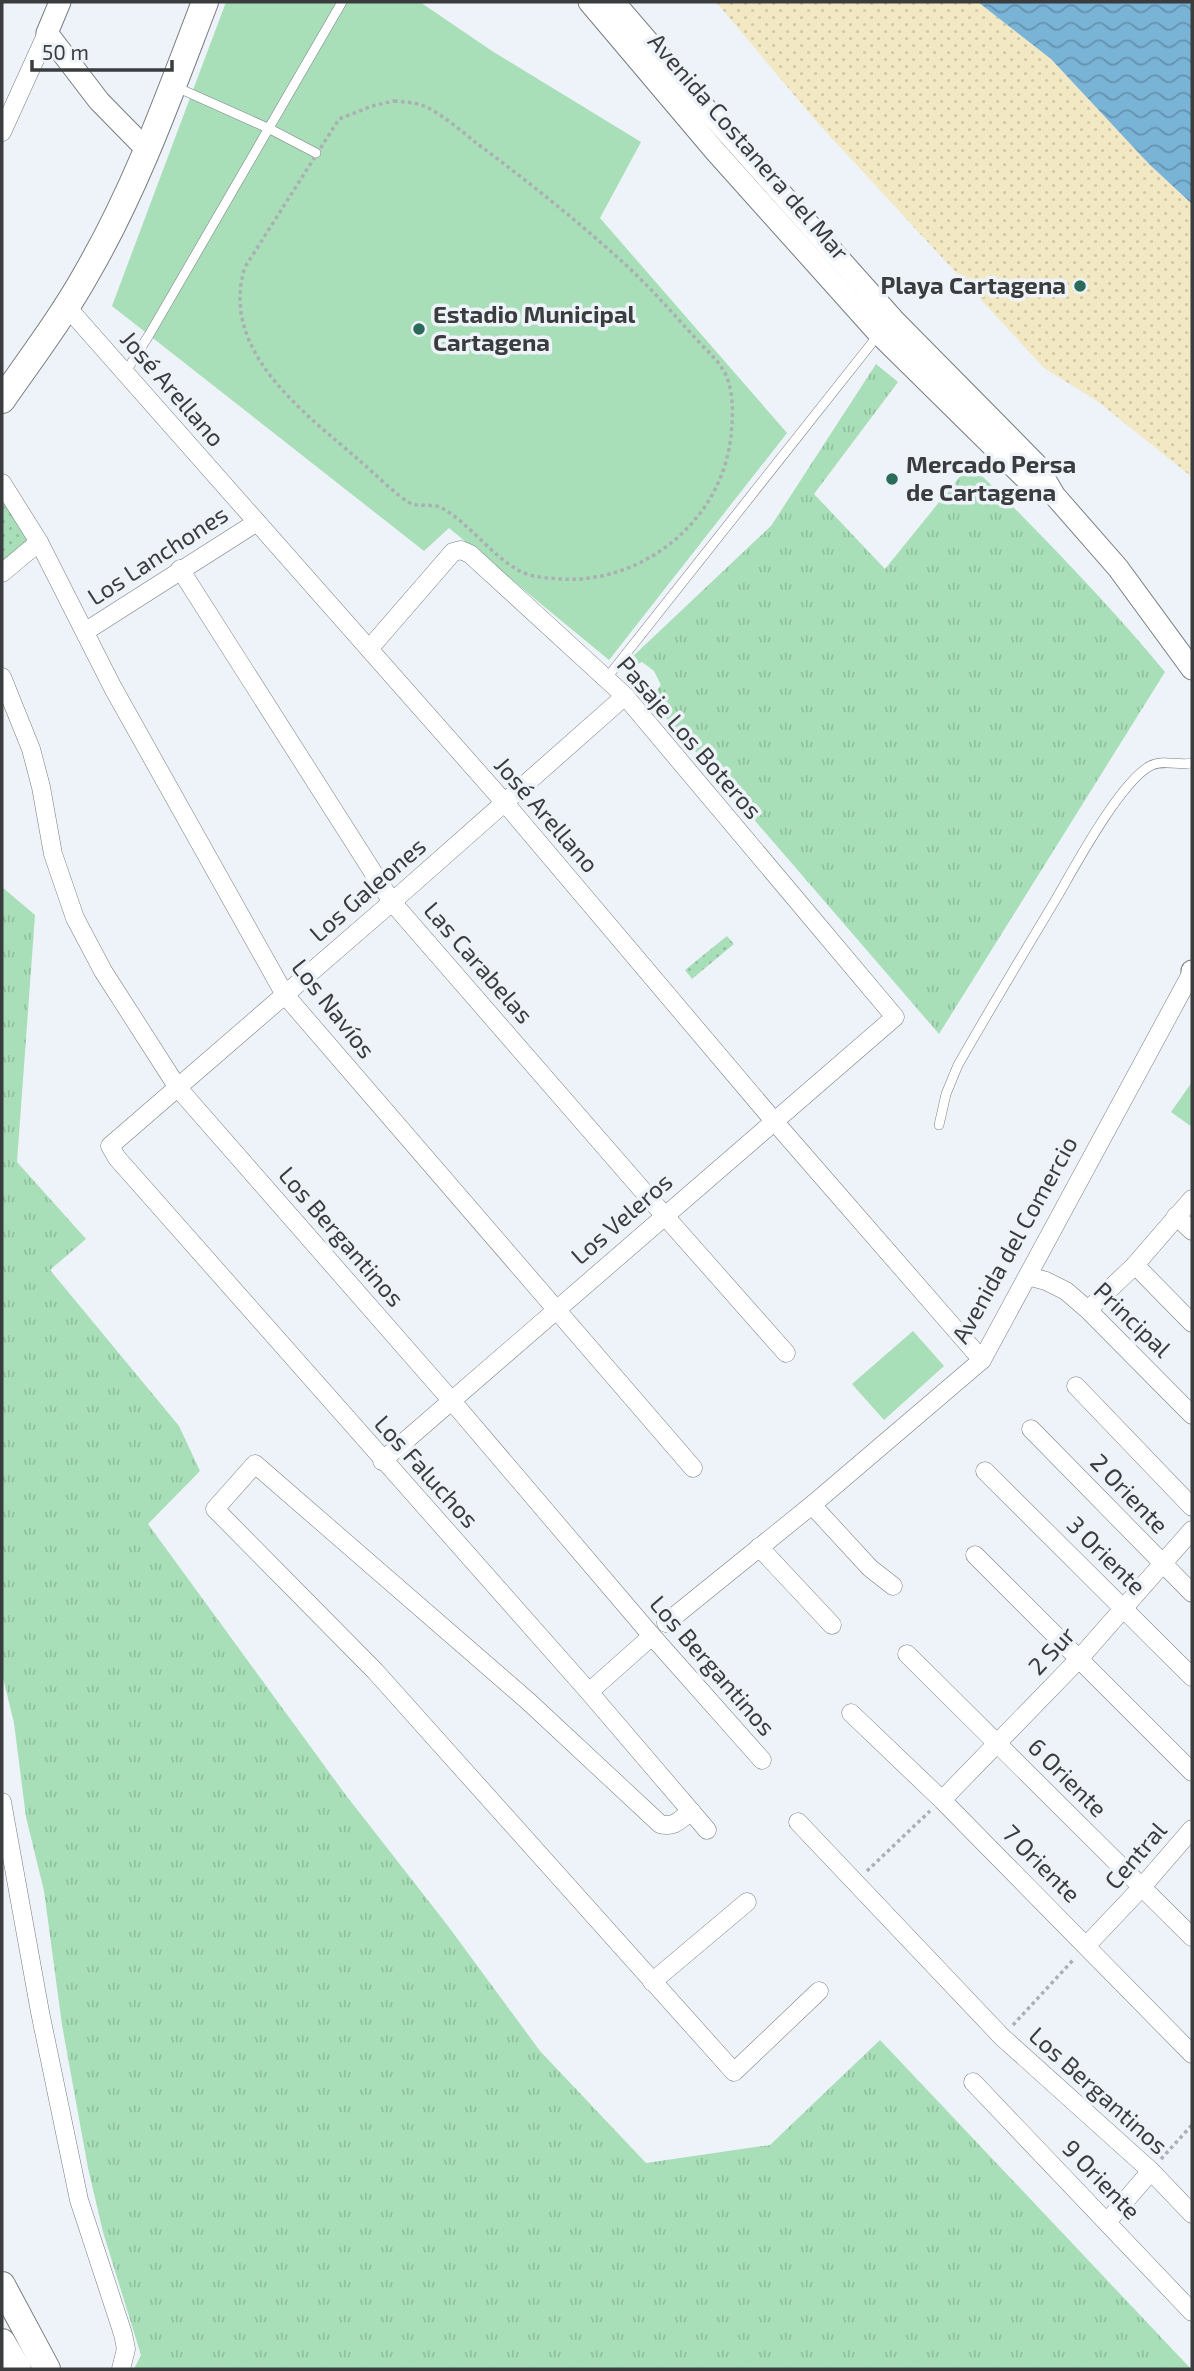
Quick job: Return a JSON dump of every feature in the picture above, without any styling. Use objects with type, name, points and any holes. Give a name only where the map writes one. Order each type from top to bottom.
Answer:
[{"type":"main road","points":[[2,400],[67,307],[108,234],[147,150],[205,2]]},
{"type":"main road","points":[[2,2285],[47,2369]]},
{"type":"main road","points":[[2,2342],[18,2369]]},
{"type":"street","points":[[2,131],[60,2]]},
{"type":"street","name":"Avenida Costanera del Mar","points":[[589,2],[715,151],[879,334],[1024,477],[1055,496]]},
{"type":"street","name":"Avenida Costanera del Mar","points":[[614,2],[894,319],[1036,464],[1055,496],[1118,568],[1192,669]]},
{"type":"street","points":[[47,33],[99,101],[147,150]]},
{"type":"street","name":"José Arellano","points":[[67,307],[505,803],[774,1121],[982,1360]]},
{"type":"street","name":"Los Navíos","points":[[2,483],[39,542],[113,688],[285,995],[693,1468]]},
{"type":"street","name":"Los Lanchones","points":[[86,631],[257,522]]},
{"type":"street","points":[[2,573],[39,542]]},
{"type":"street","name":"Pasaje Los Boteros","points":[[369,649],[453,552],[461,550],[470,554],[625,696],[895,1017]]},
{"type":"street","name":"Las Carabelas","points":[[180,569],[392,902],[786,1353]]},
{"type":"street","name":"Los Bergantinos","points":[[2,677],[31,749],[41,786],[53,854],[75,918],[103,971],[178,1088],[762,1760]]},
{"type":"street","name":"Los Galeones","points":[[110,1146],[625,696]]},
{"type":"street","name":"Avenida del Comercio","points":[[666,1623],[812,1505],[982,1360],[1192,974]]},
{"type":"street","name":"Los Veleros","points":[[382,1461],[895,1017]]},
{"type":"street","name":"Los Faluchos","points":[[110,1146],[117,1158],[382,1461],[589,1692],[707,1830]]},
{"type":"street","points":[[1088,1310],[1135,1265],[1192,1199]]},
{"type":"street","points":[[1176,1216],[1192,1231]]},
{"type":"street","points":[[1135,1265],[1192,1323]]},
{"type":"street","name":"Principal","points":[[1028,1276],[1066,1291],[1192,1415]]},
{"type":"street","points":[[1076,1386],[1192,1507]]},
{"type":"street","name":"2 Oriente","points":[[1031,1429],[1192,1593]]},
{"type":"street","points":[[691,1811],[668,1827],[660,1824],[528,1700],[255,1464],[215,1509],[375,1671],[734,2072],[819,1991]]},
{"type":"street","name":"3 Oriente","points":[[985,1471],[1192,1677]]},
{"type":"street","points":[[812,1505],[870,1567],[893,1586]]},
{"type":"street","name":"2 Sur","points":[[942,1800],[1079,1659],[1192,1530]]},
{"type":"street","points":[[759,1547],[832,1625]]},
{"type":"street","points":[[975,1555],[1192,1772]]},
{"type":"street","points":[[589,1692],[652,1636]]},
{"type":"street","name":"6 Oriente","points":[[907,1654],[1192,1937]]},
{"type":"street","name":"7 Oriente","points":[[851,1713],[942,1800],[1192,2054]]},
{"type":"street","points":[[2,1802],[40,2012],[79,2200],[123,2334],[126,2349],[121,2369]]},
{"type":"street","name":"Los Bergantinos","points":[[798,1822],[1002,2037],[1150,2171],[1192,2214]]},
{"type":"street","name":"Central","points":[[1087,1945],[1190,1837]]},
{"type":"street","points":[[652,1982],[747,1902]]},
{"type":"street","name":"9 Oriente","points":[[973,2082],[1192,2312]]},
{"type":"street","points":[[1107,2222],[1150,2171]]},
{"type":"lane","points":[[125,373],[342,2]]},
{"type":"lane","points":[[173,86],[270,128],[316,153]]},
{"type":"lane","points":[[606,678],[879,334]]},
{"type":"lane","points":[[939,1125],[946,1094],[958,1065],[1094,835],[1121,795],[1134,779],[1150,766],[1162,762],[1192,762]]},
{"type":"path","points":[[405,102],[426,107],[516,173],[607,247],[648,285],[719,363],[731,394],[732,424],[726,462],[710,498],[687,529],[656,555],[619,572],[599,577],[559,579],[519,571],[439,506],[410,504],[293,403],[269,374],[253,344],[242,315],[240,288],[246,267],[316,153],[339,119],[383,103],[405,102]]},
{"type":"path","points":[[856,1882],[942,1800]]},
{"type":"path","points":[[1002,2037],[1087,1945]]},
{"type":"path","points":[[1150,2171],[1192,2124]]},
{"type":"green space","name":"Estadio Municipal Cartagena","points":[[226,2],[420,2],[492,51],[641,142],[600,218],[787,433],[609,660],[449,528],[424,551],[112,306]]},
{"type":"green space","points":[[876,364],[898,382],[814,494],[885,569],[970,464],[1070,566],[1165,672],[939,1034],[650,699],[661,685],[654,671],[642,662],[629,669],[629,660],[771,526]]},
{"type":"green space","points":[[2,491],[32,542],[2,566]]},
{"type":"green space","points":[[2,887],[35,915],[17,1162],[86,1239],[50,1270],[179,1426],[200,1471],[148,1524],[345,1794],[448,1926],[540,2051],[646,2163],[770,2145],[880,2040],[1191,2369],[134,2369],[141,2355],[103,2232],[88,2168],[62,2025],[44,1891],[26,1817],[14,1723],[2,1674]]},
{"type":"green space","points":[[727,936],[734,944],[692,979],[685,970]]},
{"type":"green space","points":[[1192,1082],[1192,1127],[1171,1112]]},
{"type":"green space","points":[[913,1331],[944,1366],[884,1420],[852,1384]]},
{"type":"sand","name":"Playa Cartagena","points":[[716,2],[978,2],[1051,59],[1149,164],[1192,204],[1192,477],[1097,401],[1044,368],[816,121]]},
{"type":"water","points":[[978,2],[1192,2],[1192,204],[1149,164],[1051,59]]},
{"type":"place","name":"Playa Cartagena","points":[[1080,286]]},
{"type":"place","name":"Estadio Municipal Cartagena","points":[[419,329]]},
{"type":"place","name":"Mercado Persa de Cartagena","points":[[892,479]]}]
